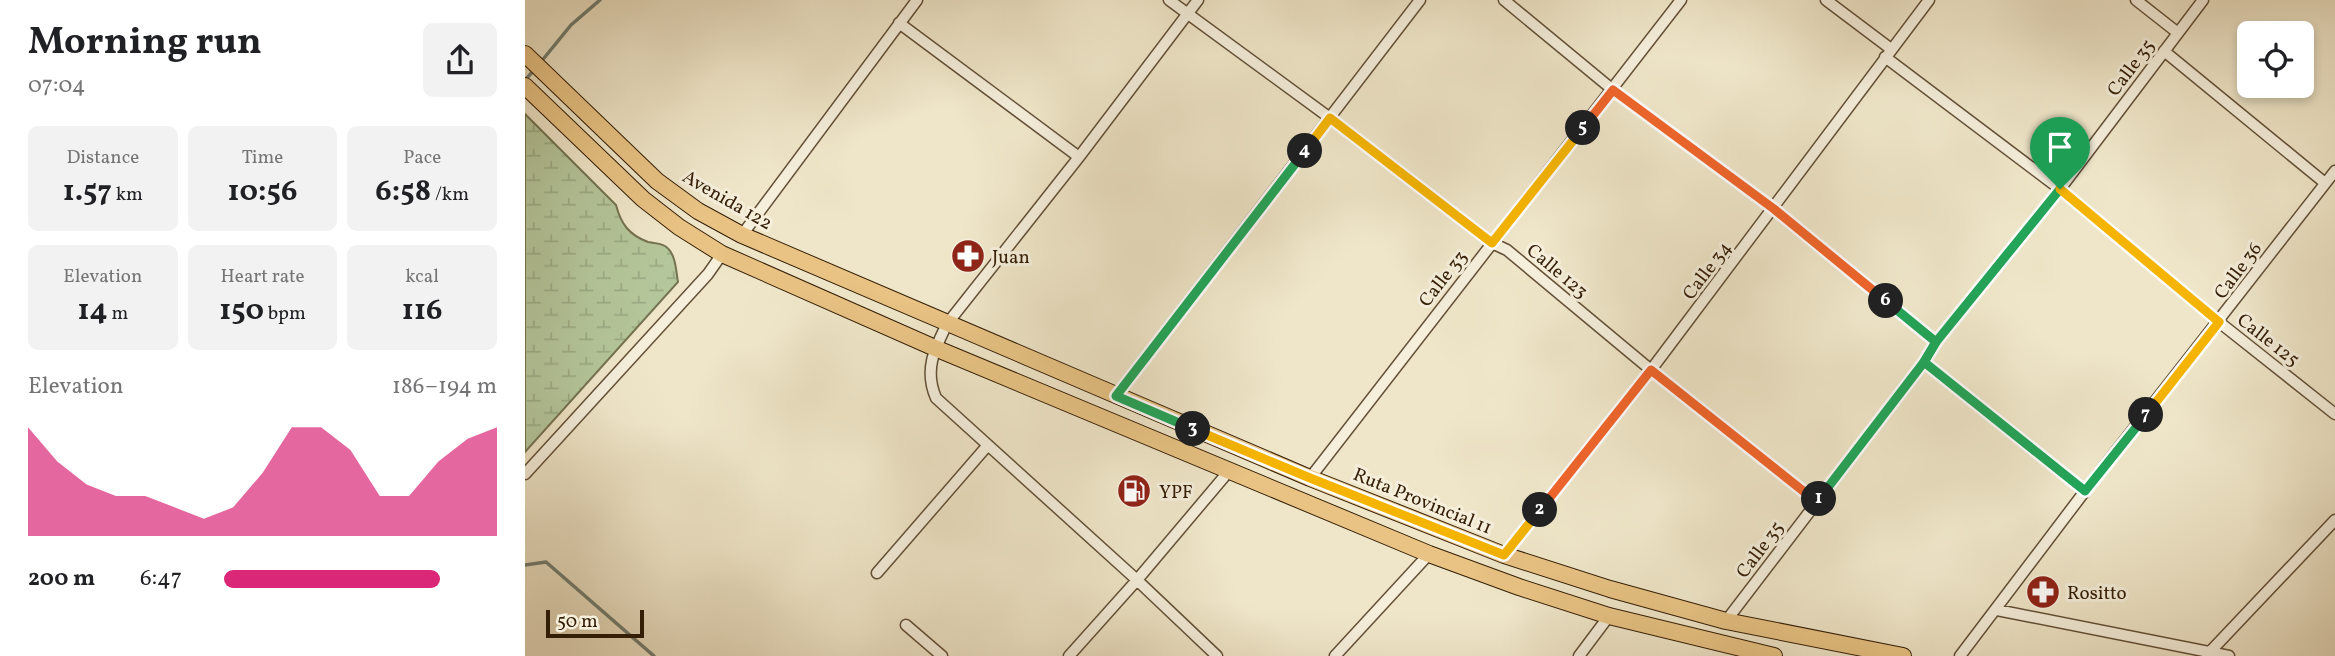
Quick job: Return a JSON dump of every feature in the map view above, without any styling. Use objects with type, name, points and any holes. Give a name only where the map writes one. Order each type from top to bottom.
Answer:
[{"type":"main road","name":"Avenida 122","points":[[525,54],[657,181],[698,211],[742,235],[947,324]]},
{"type":"main road","points":[[525,86],[643,199],[679,227],[722,254],[935,348],[1429,554],[1609,616],[1771,656]]},
{"type":"main road","name":"Ruta Provincial 11","points":[[947,324],[1310,478],[1504,555],[1610,589],[1726,621],[1903,656]]},
{"type":"street","points":[[742,235],[917,0]]},
{"type":"street","name":"Calle 123","points":[[1169,0],[1330,118],[1492,243],[1507,250],[1651,370],[1817,502]]},
{"type":"street","points":[[1199,0],[947,324],[935,348],[929,376],[936,398],[1217,656]]},
{"type":"street","points":[[1116,396],[1420,0]]},
{"type":"street","points":[[1504,0],[1613,90],[1774,209],[1936,342]]},
{"type":"street","name":"Calle 33","points":[[1310,478],[1681,0]]},
{"type":"street","name":"Calle 125","points":[[1826,0],[2335,414]]},
{"type":"street","name":"Calle 34","points":[[1504,555],[1651,370],[1929,0]]},
{"type":"street","points":[[2136,0],[2178,33]]},
{"type":"street","name":"Calle 35","points":[[1726,621],[1924,362],[1936,342],[2060,189],[2203,0]]},
{"type":"street","points":[[899,23],[1079,157]]},
{"type":"street","points":[[2164,51],[2325,184]]},
{"type":"street","name":"Calle 36","points":[[1960,656],[2335,170]]},
{"type":"street","points":[[525,474],[708,274],[722,254]]},
{"type":"street","points":[[1924,362],[2085,491]]},
{"type":"street","points":[[877,573],[988,445]]},
{"type":"street","points":[[1069,656],[1229,471]]},
{"type":"street","points":[[2208,654],[2335,520]]},
{"type":"street","points":[[1335,656],[1429,554]]},
{"type":"street","points":[[1997,610],[2208,654],[2229,656]]},
{"type":"street","points":[[1579,656],[1609,616]]},
{"type":"street","points":[[906,625],[942,656]]},
{"type":"green space","points":[[525,114],[616,205],[620,218],[631,232],[641,239],[669,249],[675,262],[678,282],[525,452]]},
{"type":"waterway","points":[[540,63],[571,25],[600,0]]},
{"type":"waterway","points":[[525,80],[535,69]]},
{"type":"waterway","points":[[525,565],[546,562],[654,656]]},
{"type":"place","name":"Juan","points":[[968,256]]},
{"type":"place","name":"YPF","points":[[1134,491]]},
{"type":"place","name":"Rositto","points":[[2043,592]]},
{"type":"route","points":[[2060,189],[1936,342],[1924,362],[1817,502],[1651,370],[1504,555],[1310,478],[1116,396],[1330,118],[1492,243],[1613,90],[1774,209],[1936,342],[1924,362],[2085,491],[2219,322],[2060,189]]}]
